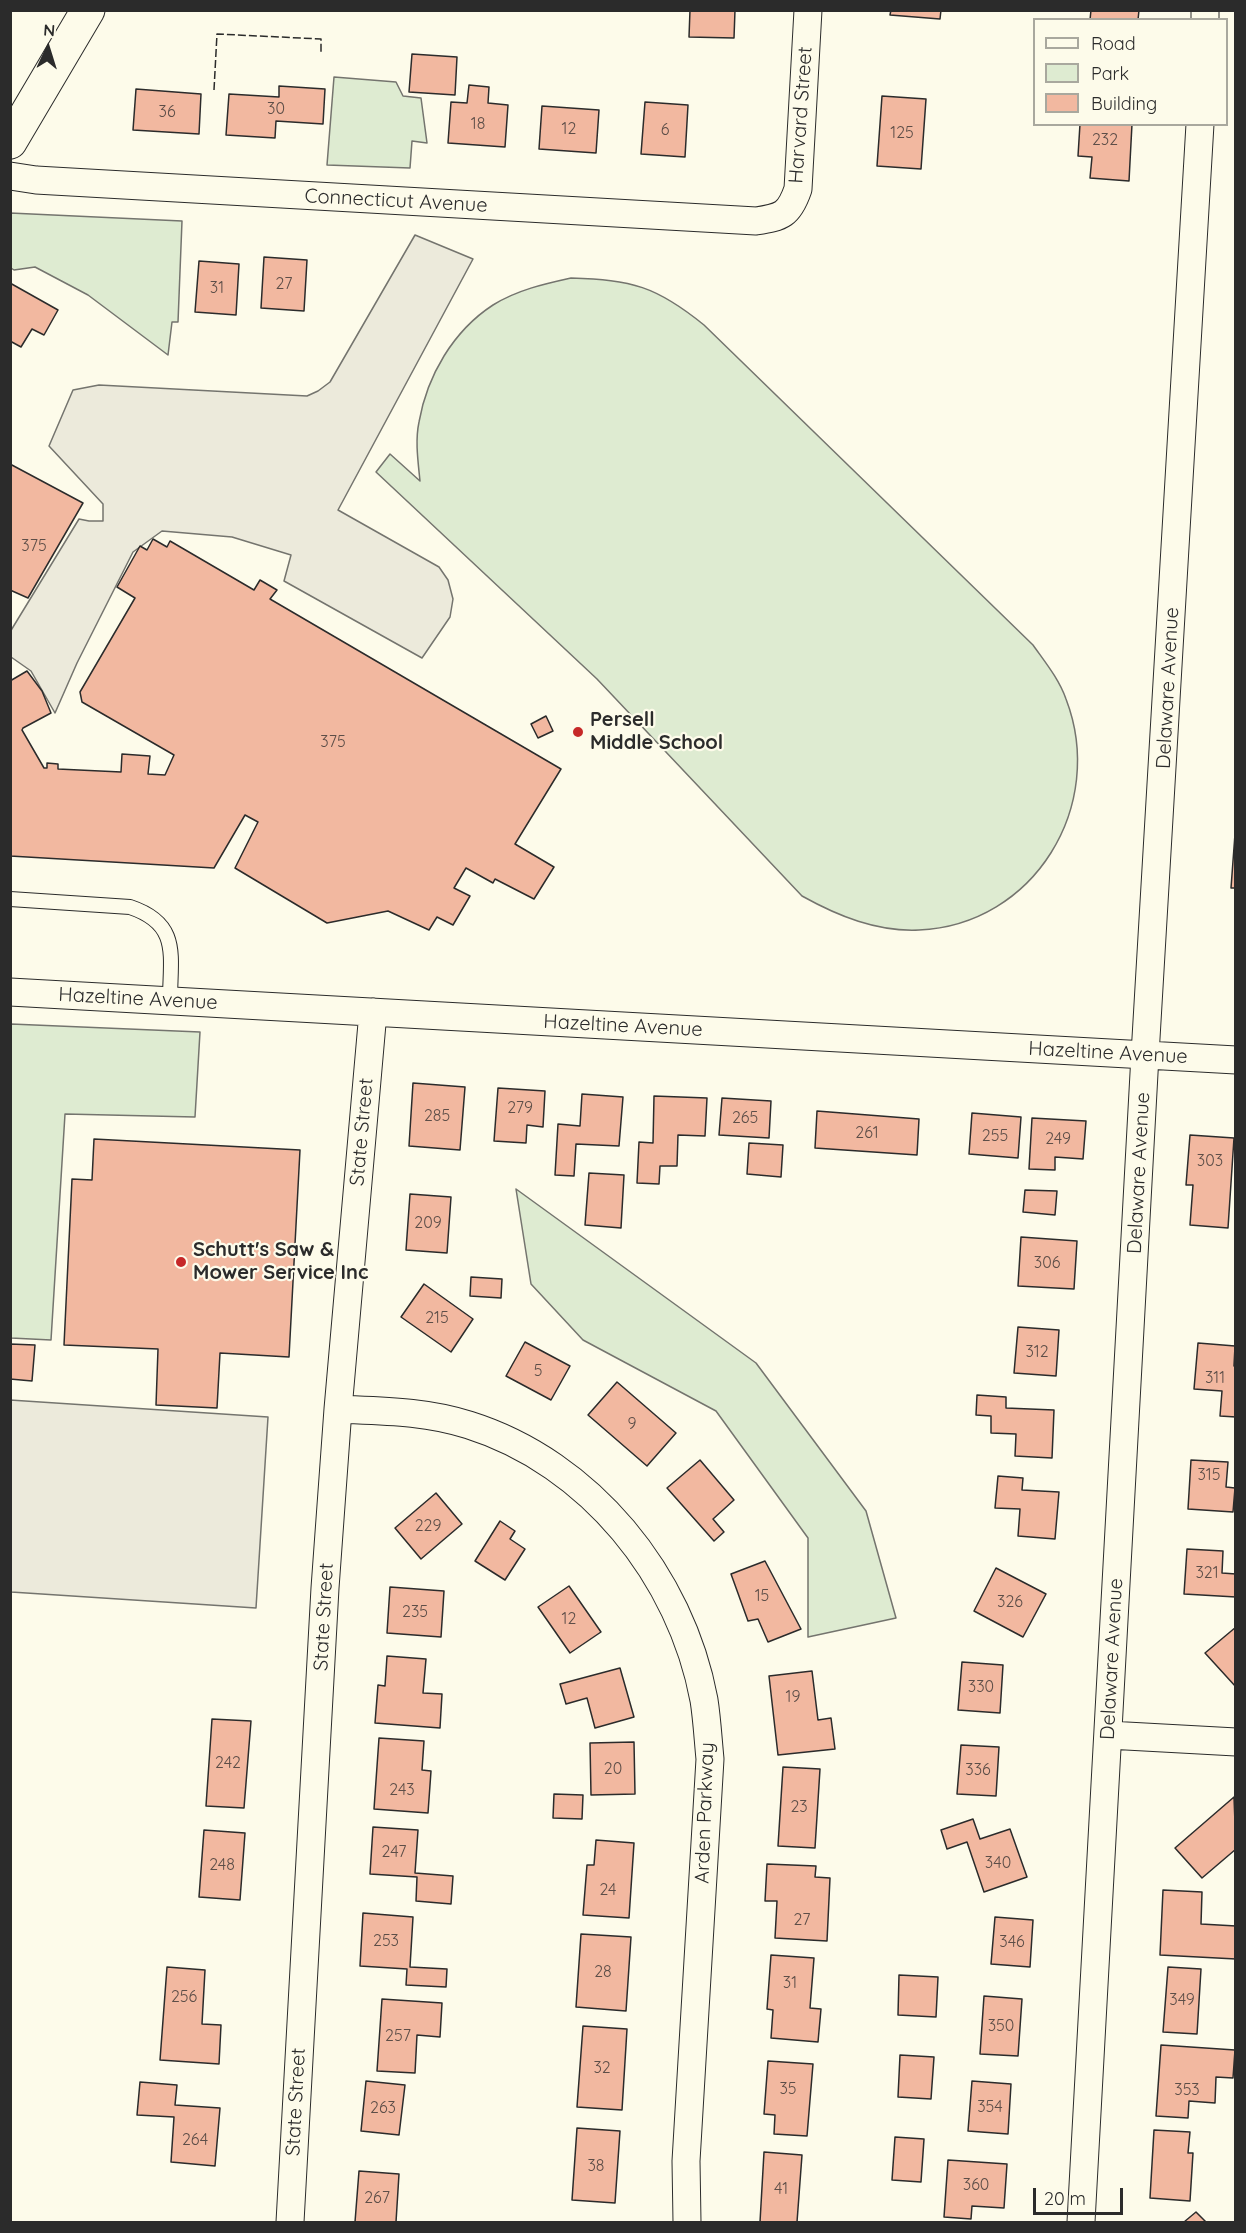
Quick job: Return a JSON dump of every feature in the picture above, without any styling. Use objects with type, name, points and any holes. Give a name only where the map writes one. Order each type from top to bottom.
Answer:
[{"type":"street","points":[[13,132],[88,10]]},
{"type":"street","name":"Harvard Street","points":[[782,216],[792,205],[798,189],[808,10]]},
{"type":"street","name":"Delaware Avenue","points":[[1081,2223],[1145,1055],[1200,126]]},
{"type":"street","name":"Connecticut Avenue","points":[[10,176],[48,181],[733,220],[756,221],[782,216]]},
{"type":"street","name":"Hazeltine Avenue","points":[[10,992],[1236,1060]]},
{"type":"street","name":"State Street","points":[[290,2223],[325,1588],[338,1409],[373,1012]]},
{"type":"street","name":"Arden Parkway","points":[[338,1409],[409,1411],[468,1425],[504,1438],[570,1477],[608,1513],[646,1560],[676,1612],[692,1655],[704,1699],[710,1759],[686,2161],[687,2223]]},
{"type":"street","points":[[1108,1735],[1236,1742]]},
{"type":"lane","points":[[10,898],[130,907],[156,919],[164,927],[169,939],[170,1001]]},
{"type":"green space","points":[[334,77],[396,82],[403,96],[421,98],[427,143],[412,141],[410,168],[327,165]]},
{"type":"green space","points":[[10,213],[182,221],[178,322],[172,322],[168,355],[88,295],[35,267],[14,270],[11,268]]},
{"type":"green space","points":[[571,278],[627,283],[642,288],[672,301],[704,325],[1033,645],[1051,671],[1066,699],[1076,739],[1076,780],[1068,818],[1051,853],[1027,883],[996,907],[960,923],[919,930],[903,930],[858,921],[802,896],[597,679],[376,472],[390,454],[420,481],[417,436],[428,388],[444,356],[466,328],[493,305],[512,295]]},
{"type":"green space","points":[[11,1024],[200,1032],[195,1117],[65,1114],[51,1340],[11,1338]]},
{"type":"green space","points":[[516,1189],[756,1363],[866,1511],[896,1618],[808,1637],[808,1538],[716,1411],[583,1340],[531,1284]]},
{"type":"shaded area","points":[[415,235],[473,259],[338,510],[439,567],[448,580],[453,599],[450,617],[422,658],[284,581],[291,555],[232,537],[162,531],[133,552],[77,663],[55,713],[31,671],[11,657],[10,632],[79,519],[103,521],[103,504],[49,446],[73,390],[99,385],[307,396],[330,382]]},
{"type":"shaded area","points":[[10,1400],[268,1417],[256,1608],[11,1592]]},
{"type":"building","points":[[690,10],[735,10],[734,38],[689,37]]},
{"type":"building","points":[[891,10],[941,10],[940,19],[890,15]]},
{"type":"building","points":[[1091,10],[1139,10],[1138,18],[1090,18]]},
{"type":"building","points":[[412,54],[457,57],[455,95],[409,92]]},
{"type":"building","points":[[469,85],[489,87],[488,103],[508,105],[505,147],[448,143],[451,102],[467,103]]},
{"type":"building","points":[[279,86],[325,89],[323,124],[276,121],[275,138],[226,135],[229,94],[279,97]]},
{"type":"building","points":[[136,89],[201,94],[199,134],[133,130]]},
{"type":"building","points":[[882,96],[926,99],[921,169],[877,166]]},
{"type":"building","points":[[645,102],[688,105],[685,157],[641,154]]},
{"type":"building","points":[[542,106],[599,110],[596,153],[539,149]]},
{"type":"building","points":[[1080,126],[1132,126],[1129,181],[1090,178],[1092,157],[1078,156]]},
{"type":"building","points":[[264,257],[307,260],[304,311],[261,308]]},
{"type":"building","points":[[199,261],[239,264],[236,315],[195,312]]},
{"type":"building","points":[[10,283],[58,310],[44,335],[32,329],[21,347],[10,341]]},
{"type":"building","points":[[10,464],[83,503],[28,598],[10,590]]},
{"type":"building","points":[[153,539],[167,547],[170,541],[254,590],[260,580],[277,590],[270,599],[561,769],[515,844],[554,867],[534,899],[495,879],[493,883],[466,868],[454,888],[470,896],[453,925],[437,917],[429,930],[388,911],[327,923],[235,868],[258,822],[245,815],[214,868],[10,856],[10,681],[27,671],[42,691],[51,713],[22,730],[44,768],[47,768],[47,763],[58,764],[58,769],[121,772],[122,754],[150,756],[148,774],[165,775],[174,755],[82,702],[80,692],[135,598],[117,587],[140,546],[147,550]]},
{"type":"building","points":[[546,716],[553,731],[538,738],[531,724]]},
{"type":"building","points":[[1235,834],[1236,888],[1231,888]]},
{"type":"building","points":[[413,1083],[465,1087],[460,1150],[409,1146]]},
{"type":"building","points":[[498,1088],[545,1091],[543,1127],[527,1125],[526,1143],[494,1141]]},
{"type":"building","points":[[582,1094],[623,1097],[619,1146],[576,1144],[574,1176],[555,1175],[558,1124],[580,1126]]},
{"type":"building","points":[[654,1096],[707,1098],[705,1136],[678,1135],[677,1166],[660,1166],[659,1184],[637,1183],[639,1142],[653,1143]]},
{"type":"building","points":[[722,1098],[771,1101],[769,1138],[719,1135]]},
{"type":"building","points":[[817,1111],[919,1119],[917,1155],[815,1148]]},
{"type":"building","points":[[972,1113],[1021,1117],[1018,1158],[969,1154]]},
{"type":"building","points":[[1032,1118],[1086,1121],[1083,1159],[1055,1157],[1055,1170],[1029,1169]]},
{"type":"building","points":[[1190,1135],[1234,1138],[1228,1228],[1190,1225],[1193,1185],[1186,1185]]},
{"type":"building","name":"Schutt's Saw & Mower Service Inc","points":[[94,1139],[300,1150],[289,1357],[220,1353],[217,1408],[156,1405],[158,1349],[64,1345],[72,1179],[92,1180]]},
{"type":"building","points":[[749,1143],[783,1145],[781,1177],[747,1174]]},
{"type":"building","points":[[589,1173],[624,1175],[621,1228],[585,1225]]},
{"type":"building","points":[[1025,1190],[1057,1191],[1055,1215],[1023,1212]]},
{"type":"building","points":[[410,1194],[451,1197],[447,1253],[406,1250]]},
{"type":"building","points":[[1021,1237],[1077,1241],[1074,1289],[1018,1286]]},
{"type":"building","points":[[471,1277],[502,1279],[501,1298],[470,1296]]},
{"type":"building","points":[[424,1284],[473,1319],[451,1352],[401,1317]]},
{"type":"building","points":[[1018,1327],[1059,1330],[1056,1376],[1014,1373]]},
{"type":"building","points":[[525,1342],[570,1366],[551,1400],[506,1376]]},
{"type":"building","points":[[1198,1343],[1235,1346],[1236,1417],[1220,1416],[1222,1391],[1194,1389]]},
{"type":"building","points":[[10,1344],[35,1345],[32,1381],[10,1379]]},
{"type":"building","points":[[617,1382],[676,1433],[647,1466],[588,1415]]},
{"type":"building","points":[[977,1395],[1006,1397],[1006,1408],[1054,1410],[1052,1458],[1015,1456],[1016,1434],[991,1433],[991,1416],[976,1415]]},
{"type":"building","points":[[700,1460],[734,1500],[713,1519],[724,1532],[714,1541],[667,1488]]},
{"type":"building","points":[[1191,1460],[1228,1462],[1226,1487],[1235,1488],[1233,1512],[1188,1509]]},
{"type":"building","points":[[998,1476],[1023,1478],[1022,1490],[1059,1492],[1055,1539],[1018,1536],[1020,1509],[995,1508]]},
{"type":"building","points":[[436,1493],[462,1524],[421,1559],[395,1528]]},
{"type":"building","points":[[500,1521],[515,1531],[510,1539],[525,1549],[505,1580],[475,1561]]},
{"type":"building","points":[[1187,1549],[1223,1551],[1222,1573],[1236,1574],[1236,1597],[1184,1594]]},
{"type":"building","points":[[765,1561],[801,1629],[768,1642],[758,1619],[748,1621],[731,1574]]},
{"type":"building","points":[[996,1568],[1046,1594],[1023,1637],[974,1611]]},
{"type":"building","points":[[569,1586],[601,1632],[570,1653],[538,1607]]},
{"type":"building","points":[[390,1587],[444,1591],[441,1637],[387,1633]]},
{"type":"building","points":[[1236,1627],[1236,1687],[1205,1653]]},
{"type":"building","points":[[387,1656],[426,1659],[423,1693],[442,1694],[440,1728],[375,1723],[378,1685],[385,1686]]},
{"type":"building","points":[[962,1662],[1003,1665],[1000,1713],[958,1710]]},
{"type":"building","points":[[620,1668],[634,1717],[595,1728],[587,1698],[566,1704],[560,1684]]},
{"type":"building","points":[[812,1671],[818,1720],[831,1718],[835,1749],[778,1755],[769,1676]]},
{"type":"building","points":[[212,1719],[251,1721],[244,1808],[206,1806]]},
{"type":"building","points":[[379,1738],[424,1741],[422,1770],[431,1771],[428,1813],[374,1809]]},
{"type":"building","points":[[634,1742],[635,1794],[591,1795],[590,1743]]},
{"type":"building","points":[[961,1745],[999,1747],[996,1796],[957,1794]]},
{"type":"building","points":[[783,1767],[820,1769],[815,1848],[778,1846]]},
{"type":"building","points":[[554,1794],[583,1795],[582,1819],[553,1818]]},
{"type":"building","points":[[1234,1797],[1236,1849],[1202,1878],[1175,1848]]},
{"type":"building","points":[[973,1819],[980,1839],[1010,1829],[1027,1877],[984,1892],[967,1842],[947,1849],[941,1830]]},
{"type":"building","points":[[373,1827],[418,1830],[415,1873],[453,1876],[451,1904],[416,1901],[417,1877],[370,1874]]},
{"type":"building","points":[[204,1830],[245,1833],[240,1900],[199,1897]]},
{"type":"building","points":[[596,1840],[634,1843],[629,1918],[583,1915],[587,1865],[594,1865]]},
{"type":"building","points":[[767,1864],[816,1866],[815,1877],[830,1878],[827,1941],[775,1938],[777,1901],[765,1901]]},
{"type":"building","points":[[1163,1890],[1202,1892],[1201,1924],[1236,1926],[1236,1959],[1160,1955]]},
{"type":"building","points":[[363,1913],[413,1917],[410,1967],[447,1969],[446,1987],[406,1985],[407,1969],[360,1966]]},
{"type":"building","points":[[995,1917],[1033,1920],[1030,1967],[991,1964]]},
{"type":"building","points":[[581,1934],[631,1937],[626,2011],[576,2007]]},
{"type":"building","points":[[771,1955],[814,1958],[810,2008],[821,2009],[818,2042],[771,2038],[773,2010],[767,2009]]},
{"type":"building","points":[[167,1967],[205,1970],[202,2024],[221,2025],[219,2064],[160,2060]]},
{"type":"building","points":[[1168,1967],[1201,1969],[1197,2034],[1163,2032]]},
{"type":"building","points":[[899,1975],[938,1977],[936,2017],[898,2015]]},
{"type":"building","points":[[984,1996],[1022,1999],[1018,2056],[980,2054]]},
{"type":"building","points":[[382,1999],[442,2003],[440,2037],[417,2035],[415,2073],[377,2071]]},
{"type":"building","points":[[583,2026],[627,2029],[622,2110],[577,2107]]},
{"type":"building","points":[[1161,2045],[1235,2050],[1233,2078],[1216,2077],[1215,2103],[1189,2101],[1188,2118],[1156,2116]]},
{"type":"building","points":[[900,2055],[934,2057],[931,2099],[898,2097]]},
{"type":"building","points":[[768,2061],[813,2064],[807,2136],[774,2134],[775,2115],[764,2114]]},
{"type":"building","points":[[366,2081],[405,2085],[399,2135],[361,2131]]},
{"type":"building","points":[[972,2081],[1011,2084],[1008,2134],[968,2131]]},
{"type":"building","points":[[140,2082],[177,2085],[175,2105],[220,2108],[215,2166],[171,2162],[174,2117],[137,2115]]},
{"type":"building","points":[[577,2128],[620,2131],[615,2203],[572,2200]]},
{"type":"building","points":[[1154,2130],[1190,2132],[1188,2153],[1193,2153],[1190,2201],[1150,2198]]},
{"type":"building","points":[[895,2137],[924,2139],[921,2182],[892,2180]]},
{"type":"building","points":[[764,2152],[802,2155],[797,2222],[760,2222]]},
{"type":"building","points":[[948,2160],[1007,2164],[1004,2208],[972,2206],[971,2219],[944,2217]]},
{"type":"building","points":[[359,2171],[399,2174],[396,2222],[355,2222]]},
{"type":"building","points":[[1196,2212],[1206,2222],[1184,2222]]},
{"type":"fence","points":[[214,90],[217,34],[321,39],[321,54]]},
{"type":"place","name":"Persell Middle School","points":[[578,732]]},
{"type":"place","name":"Schutt's Saw & Mower Service Inc","points":[[181,1262]]}]
